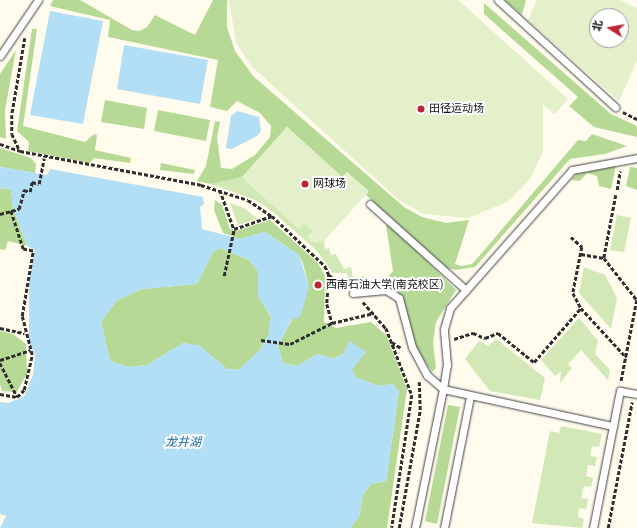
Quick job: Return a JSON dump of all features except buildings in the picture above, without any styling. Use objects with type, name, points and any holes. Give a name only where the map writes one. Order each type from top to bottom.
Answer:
[{"type":"lane","points":[[0,56],[38,0]]},
{"type":"lane","points":[[498,0],[615,107]]},
{"type":"lane","points":[[415,528],[447,365],[444,341],[448,313],[466,290],[572,170],[637,158]]},
{"type":"lane","points":[[370,204],[466,290]]},
{"type":"lane","points":[[353,293],[386,290],[399,298],[412,347],[427,374],[443,389],[470,397],[613,426]]},
{"type":"lane","points":[[593,528],[620,391],[635,394]]},
{"type":"lane","points":[[444,528],[470,397]]},
{"type":"path","points":[[20,151],[12,134],[12,115],[28,14]]},
{"type":"path","points":[[615,107],[637,119]]},
{"type":"path","points":[[0,144],[44,158],[220,190],[248,200],[272,216],[319,260],[329,275],[353,293],[374,313],[386,328],[412,395],[392,528]]},
{"type":"path","points":[[0,214],[19,209],[24,190],[30,192],[32,182],[39,184],[44,158]]},
{"type":"path","points":[[617,190],[622,160]]},
{"type":"path","points":[[220,190],[234,229],[224,276]]},
{"type":"path","points":[[604,258],[616,195]]},
{"type":"path","points":[[12,211],[23,249],[33,251],[23,301],[24,333],[30,350],[30,373],[24,390],[17,397]]},
{"type":"path","points":[[234,229],[272,216]]},
{"type":"path","points":[[571,237],[582,247],[573,293],[581,308],[626,357]]},
{"type":"path","points":[[581,254],[604,258],[637,300],[620,391]]},
{"type":"path","points":[[329,275],[327,304],[332,323]]},
{"type":"path","points":[[444,341],[473,333],[485,338],[498,333],[534,362],[581,308]]},
{"type":"path","points":[[261,340],[280,344],[303,340],[332,323],[374,313]]},
{"type":"path","points":[[0,328],[24,333]]},
{"type":"path","points":[[0,360],[30,350]]},
{"type":"path","points":[[0,364],[17,397]]},
{"type":"path","points":[[399,528],[420,410],[419,374]]},
{"type":"path","points":[[0,394],[17,397]]},
{"type":"path","points":[[608,528],[635,394]]},
{"type":"green space","points":[[53,0],[80,0],[132,30],[139,31],[147,27],[155,15],[195,35],[213,0],[227,0],[227,27],[235,51],[253,76],[404,207],[422,217],[446,223],[469,220],[455,264],[461,266],[472,264],[578,140],[586,141],[592,134],[627,146],[605,154],[570,159],[475,267],[456,270],[447,268],[366,195],[368,192],[347,172],[342,177],[287,127],[242,177],[211,184],[197,181],[206,166],[215,121],[220,122],[217,137],[221,168],[232,169],[255,155],[270,137],[271,126],[260,113],[237,101],[227,111],[210,107],[218,60],[108,37],[110,20],[50,6]]},
{"type":"green space","name":"田径运动场","points":[[229,0],[458,0],[568,99],[555,114],[543,105],[543,151],[530,179],[509,201],[468,218],[424,214],[399,200],[251,66],[236,42]]},
{"type":"green space","points":[[505,0],[526,0],[522,15]]},
{"type":"green space","points":[[537,0],[620,0],[637,8],[637,61],[619,101],[528,20]]},
{"type":"green space","points":[[484,3],[611,114],[637,126],[637,137],[594,127],[569,106],[578,97],[484,14]]},
{"type":"green space","points":[[32,29],[37,29],[23,126],[85,142],[94,134],[97,135],[95,150],[131,158],[130,163],[94,158],[90,163],[28,151],[29,142],[17,131]]},
{"type":"green space","points":[[16,50],[5,110],[6,139],[0,137],[0,74]]},
{"type":"green space","points":[[105,100],[147,108],[144,129],[101,122]]},
{"type":"green space","points":[[158,110],[210,120],[206,141],[154,131]]},
{"type":"green space","name":"网球场","points":[[287,127],[342,177],[347,172],[369,191],[324,241],[312,242],[307,237],[313,231],[304,224],[299,229],[242,177]]},
{"type":"green space","points":[[0,148],[31,158],[36,164],[35,173],[0,167]]},
{"type":"green space","points":[[161,163],[195,170],[194,174],[160,170]]},
{"type":"green space","points":[[616,165],[611,189],[599,186],[597,176],[587,173],[580,181],[571,180],[577,174]]},
{"type":"green space","points":[[630,167],[637,168],[637,190],[626,186]]},
{"type":"green space","points":[[242,177],[299,229],[304,223],[313,231],[308,237],[313,242],[324,241],[325,249],[329,248],[331,255],[336,254],[344,269],[351,267],[353,278],[365,276],[359,283],[348,279],[347,273],[333,273],[316,250],[272,211],[255,200],[211,184]]},
{"type":"green space","points":[[0,188],[11,190],[13,208],[27,246],[8,241],[5,250],[0,249]]},
{"type":"green space","points":[[215,200],[222,205],[230,229],[236,231],[270,220],[318,263],[325,276],[324,322],[336,328],[371,322],[386,335],[407,389],[387,528],[350,528],[359,517],[363,494],[371,484],[386,481],[399,391],[392,384],[378,386],[356,377],[352,370],[350,342],[343,354],[334,359],[317,354],[297,366],[283,363],[278,346],[309,287],[303,264],[299,255],[265,232],[240,239],[223,233],[214,210]]},
{"type":"green space","points":[[230,203],[244,208],[258,219],[238,225]]},
{"type":"green space","points":[[617,215],[631,218],[624,252],[610,250]]},
{"type":"green space","points":[[386,225],[392,226],[456,290],[436,322],[433,342],[436,368],[432,372],[417,350],[399,292],[374,286],[377,282],[381,285],[393,271]]},
{"type":"green space","points":[[220,248],[249,260],[258,271],[258,296],[271,317],[269,334],[260,350],[239,370],[227,369],[200,346],[183,343],[147,365],[128,367],[110,361],[101,322],[116,301],[142,289],[197,284],[213,252]]},
{"type":"green space","points":[[584,267],[605,275],[617,298],[611,329],[579,293]]},
{"type":"green space","points":[[579,318],[598,341],[595,354],[610,370],[608,380],[581,350],[568,364],[572,368],[560,383],[561,371],[555,376],[541,360]]},
{"type":"green space","points":[[0,331],[13,334],[26,344],[27,373],[17,392],[2,391],[0,384]]},
{"type":"green space","points":[[496,339],[545,378],[540,400],[490,391],[465,359],[479,341],[488,346]]},
{"type":"green space","points":[[448,405],[460,407],[437,524],[425,521]]},
{"type":"green space","points":[[561,426],[602,434],[599,447],[592,446],[590,456],[597,457],[595,466],[588,465],[586,476],[593,478],[591,487],[584,486],[581,498],[588,499],[586,509],[579,508],[578,517],[584,519],[582,528],[532,523],[550,431],[559,433]]},
{"type":"water","points":[[50,11],[103,21],[83,124],[30,115]]},
{"type":"water","points":[[124,45],[208,60],[200,104],[117,89]]},
{"type":"water","points":[[237,111],[259,117],[261,131],[257,136],[232,149],[226,148],[231,116]]},
{"type":"water","name":"龙井湖","points":[[0,167],[47,175],[50,169],[203,197],[204,204],[200,207],[202,229],[240,239],[265,232],[299,255],[309,287],[300,317],[291,320],[278,346],[283,363],[297,366],[317,354],[334,359],[343,354],[350,341],[366,352],[352,370],[356,377],[378,386],[392,384],[399,391],[386,481],[371,484],[363,494],[359,517],[350,528],[0,528],[6,516],[0,514],[0,402],[8,403],[24,397],[33,375],[35,354],[29,343],[29,282],[35,250],[27,246],[13,208],[11,190],[0,188]],"holes":[[[220,248],[249,260],[258,271],[258,296],[271,317],[269,334],[260,350],[238,370],[227,369],[200,346],[183,343],[147,365],[128,367],[110,361],[101,322],[116,301],[142,289],[197,284],[213,252]]]},
{"type":"place","name":"田径运动场","points":[[421,109]]},
{"type":"place","name":"网球场","points":[[305,184]]},
{"type":"place","name":"西南石油大学(南充校区)","points":[[318,285]]}]
